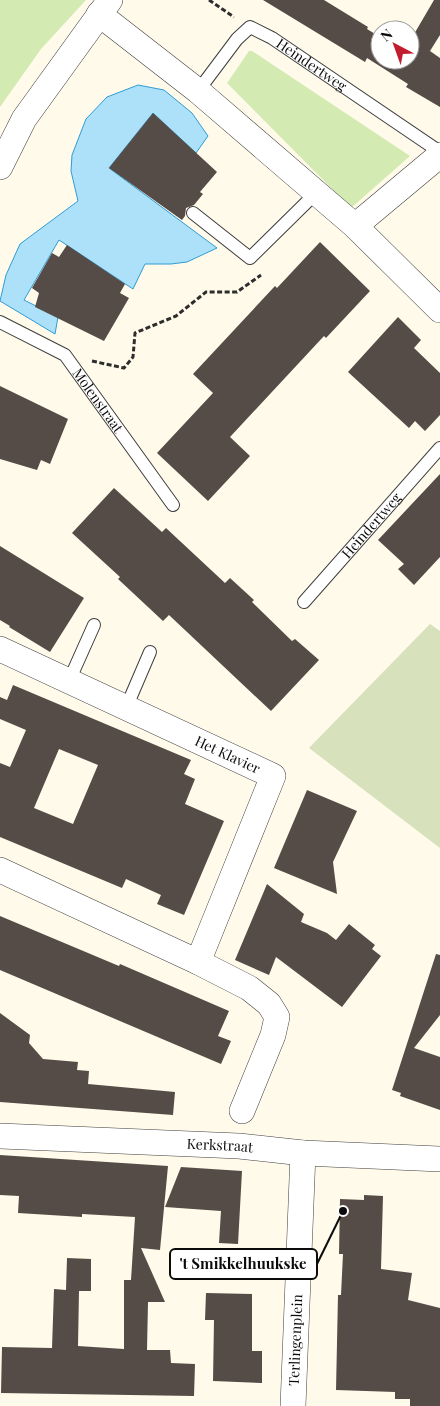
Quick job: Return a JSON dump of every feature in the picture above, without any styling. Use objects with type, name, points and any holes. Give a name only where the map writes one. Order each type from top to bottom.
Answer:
[{"type":"street","points":[[0,167],[24,119],[105,7],[198,91],[355,226],[440,310]]},
{"type":"street","name":"Heindertweg","points":[[355,226],[440,154]]},
{"type":"street","name":"Het Klavier","points":[[0,649],[273,776],[198,962]]},
{"type":"street","points":[[0,870],[198,962],[249,988],[269,1004],[277,1018],[273,1035],[242,1111]]},
{"type":"street","name":"Kerkstraat","points":[[0,1136],[239,1146],[303,1153],[440,1159]]},
{"type":"street","name":"Terlingenplein","points":[[293,1406],[303,1153]]},
{"type":"lane","points":[[198,91],[237,40],[250,27]]},
{"type":"lane","name":"Heindertweg","points":[[250,27],[272,38],[440,154]]},
{"type":"lane","points":[[193,213],[250,258],[316,193]]},
{"type":"lane","name":"Molenstraat","points":[[0,322],[65,355],[173,505]]},
{"type":"lane","name":"Heindertweg","points":[[304,602],[440,448]]},
{"type":"lane","points":[[69,681],[94,625]]},
{"type":"lane","points":[[126,708],[150,652]]},
{"type":"path","points":[[209,0],[250,27]]},
{"type":"path","points":[[65,355],[124,368],[133,357],[135,333],[176,316],[206,292],[237,292],[261,276],[272,252],[270,239]]},
{"type":"green space","points":[[0,0],[86,0],[41,49],[0,107]]},
{"type":"green space","points":[[249,51],[252,51],[410,156],[351,208],[227,83]]},
{"type":"green space","points":[[430,624],[440,631],[440,848],[309,748]]},
{"type":"water","points":[[138,85],[164,90],[192,113],[208,136],[196,153],[153,113],[109,168],[217,248],[187,262],[145,264],[133,289],[59,240],[24,300],[58,317],[55,334],[0,301],[6,275],[20,244],[78,201],[71,171],[72,155],[86,119],[107,97]]},
{"type":"building","points":[[263,0],[324,0],[368,27],[367,29],[370,31],[370,60],[367,58],[365,62]]},
{"type":"building","points":[[434,0],[440,0],[440,35],[430,51],[440,58],[440,107],[406,87],[408,84],[386,70],[420,70],[420,24]]},
{"type":"building","points":[[153,113],[217,172],[200,192],[203,194],[194,205],[186,208],[185,216],[182,220],[109,168]]},
{"type":"building","points":[[320,242],[370,291],[326,338],[324,336],[230,437],[250,456],[208,501],[157,453],[213,393],[193,374],[275,286],[277,288]]},
{"type":"building","points":[[67,245],[125,284],[120,293],[129,298],[104,341],[35,307],[39,293],[32,288],[52,253],[59,257]]},
{"type":"building","points":[[398,317],[421,340],[414,348],[440,373],[440,415],[425,431],[415,421],[409,428],[348,372]]},
{"type":"building","points":[[0,386],[68,419],[50,464],[41,460],[37,470],[0,459]]},
{"type":"building","points":[[440,474],[440,557],[414,585],[398,569],[404,564],[378,540]]},
{"type":"building","points":[[114,488],[162,532],[166,528],[225,583],[230,578],[254,600],[252,602],[292,641],[295,639],[319,660],[271,711],[169,615],[163,621],[118,579],[120,577],[72,533]]},
{"type":"building","points":[[0,546],[84,598],[50,652],[0,620]]},
{"type":"building","points":[[13,685],[191,760],[184,774],[195,779],[185,804],[224,821],[184,915],[157,904],[161,895],[126,879],[122,888],[0,837],[0,763],[10,767],[26,730],[0,719],[0,697],[7,700]],"holes":[[[59,749],[98,765],[73,824],[34,808]]]},
{"type":"building","points":[[307,790],[357,811],[333,862],[337,894],[274,868]]},
{"type":"building","points":[[267,884],[304,914],[301,922],[327,933],[336,940],[349,924],[375,945],[372,949],[381,956],[342,1007],[276,957],[269,975],[235,960]]},
{"type":"building","points":[[0,916],[119,966],[120,964],[229,1011],[218,1036],[231,1041],[221,1064],[0,970]]},
{"type":"building","points":[[436,954],[440,955],[440,1015],[414,1048],[440,1057],[440,1110],[400,1096],[401,1093],[392,1090]]},
{"type":"building","points":[[0,1013],[30,1035],[29,1043],[43,1059],[78,1062],[77,1070],[89,1071],[88,1084],[175,1092],[173,1115],[0,1102]]},
{"type":"building","points":[[0,1155],[168,1166],[160,1250],[141,1248],[165,1302],[148,1302],[147,1350],[170,1350],[171,1363],[195,1364],[194,1396],[1,1393],[2,1347],[52,1348],[54,1289],[66,1290],[67,1258],[91,1259],[91,1291],[79,1291],[78,1346],[124,1349],[124,1280],[131,1280],[135,1217],[82,1214],[82,1217],[18,1213],[19,1196],[0,1195]]},
{"type":"building","points":[[181,1167],[242,1171],[238,1244],[219,1243],[221,1211],[165,1207]]},
{"type":"building","points":[[364,1195],[383,1196],[381,1269],[412,1273],[408,1300],[440,1308],[440,1406],[410,1406],[410,1399],[395,1399],[395,1392],[336,1390],[338,1295],[341,1295],[343,1254],[339,1254],[340,1199],[364,1200]]},
{"type":"building","points":[[206,1293],[252,1294],[252,1351],[262,1351],[262,1383],[213,1381],[214,1320],[205,1320]]},
{"type":"place","name":"'t Smikkelhuukske","points":[[343,1211]]}]
